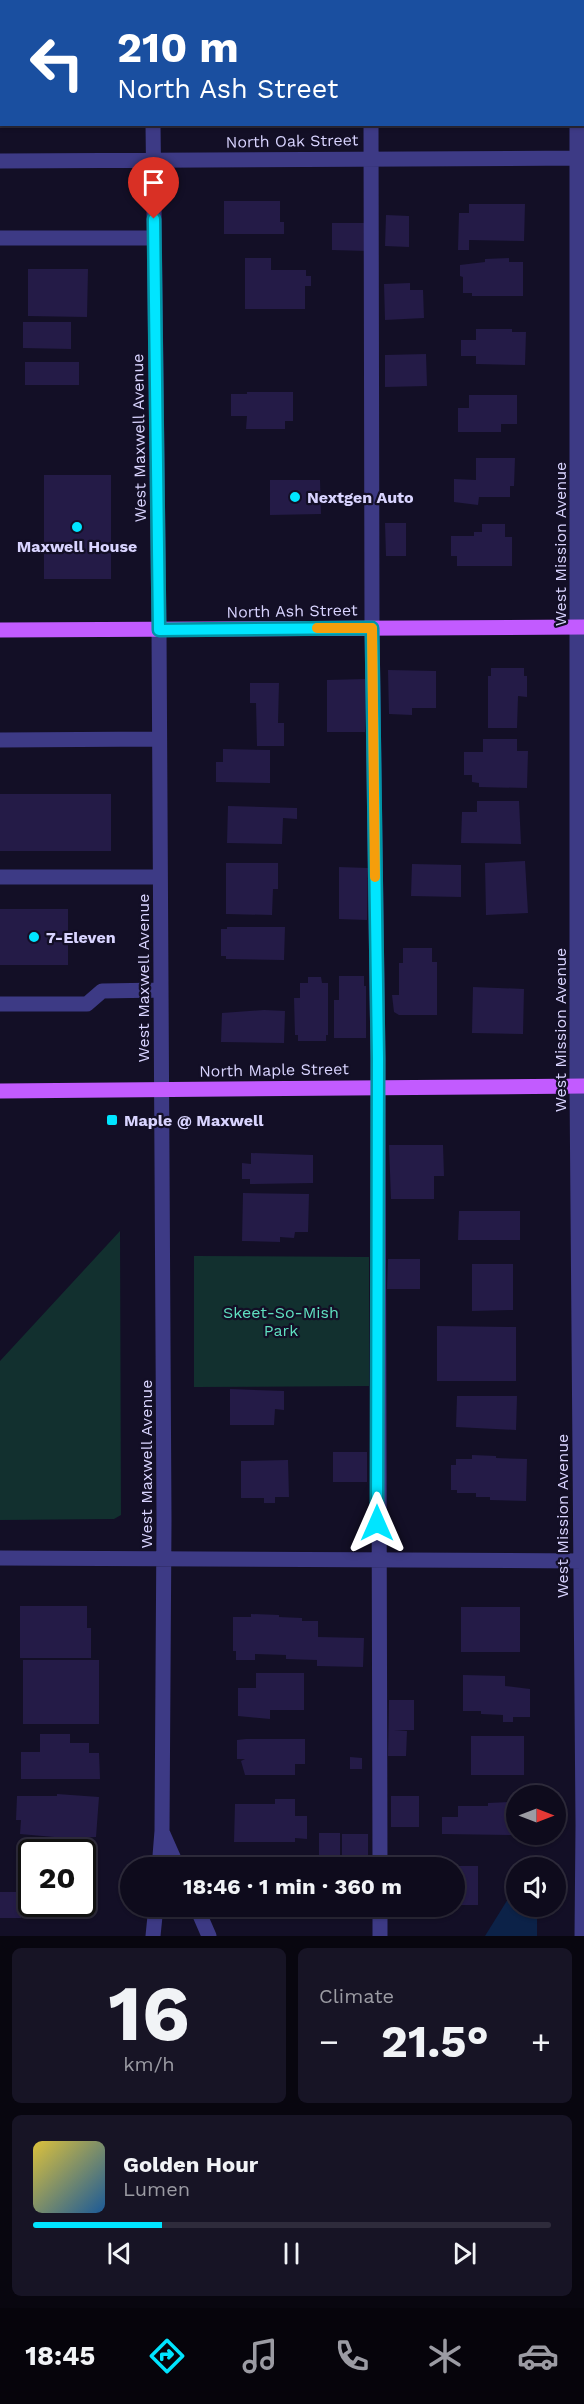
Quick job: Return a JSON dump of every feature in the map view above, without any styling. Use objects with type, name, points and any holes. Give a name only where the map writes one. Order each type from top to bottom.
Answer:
[{"type":"main road","name":"North Ash Street","points":[[0,630],[581,627]]},
{"type":"main road","name":"North Maple Street","points":[[0,1091],[580,1086]]},
{"type":"street","name":"West Maxwell Avenue","points":[[153,126],[159,630],[164,1558],[160,1857]]},
{"type":"street","points":[[370,126],[372,628],[378,1087],[377,1562],[380,1857]]},
{"type":"street","name":"West Mission Avenue","points":[[577,126],[581,158],[582,1936]]},
{"type":"street","name":"North Oak Street","points":[[0,161],[581,158]]},
{"type":"street","points":[[0,238],[154,238]]},
{"type":"street","points":[[0,740],[159,738]]},
{"type":"street","points":[[0,877],[160,877]]},
{"type":"street","points":[[0,1004],[87,1004],[102,991],[161,990]]},
{"type":"street","points":[[0,1558],[377,1562],[582,1561]]},
{"type":"street","name":"West Maxwell Avenue","points":[[162,1831],[173,1857]]},
{"type":"street","points":[[153,1936],[155,1917]]},
{"type":"street","points":[[201,1917],[209,1936]]},
{"type":"street","points":[[380,1917],[380,1936]]},
{"type":"green space","points":[[120,1231],[121,1515],[114,1519],[0,1520],[0,1361]]},
{"type":"green space","name":"Skeet-So-Mish Park","points":[[194,1256],[369,1257],[369,1386],[194,1387]]},
{"type":"water","points":[[506,1902],[506,1917],[537,1917],[537,1936],[485,1936]]},
{"type":"building","points":[[224,201],[280,201],[280,222],[284,222],[284,234],[224,234]]},
{"type":"building","points":[[469,204],[525,204],[524,241],[469,240],[469,250],[458,250],[459,213],[469,213]]},
{"type":"building","points":[[386,215],[409,216],[409,247],[385,246]]},
{"type":"building","points":[[332,223],[368,223],[368,251],[332,250]]},
{"type":"building","points":[[245,258],[271,258],[271,270],[306,270],[306,276],[311,276],[311,286],[305,286],[305,309],[245,309]]},
{"type":"building","points":[[509,258],[509,262],[523,262],[523,296],[472,296],[472,293],[463,293],[460,265],[485,262],[485,259]]},
{"type":"building","points":[[28,269],[88,269],[87,317],[28,316]]},
{"type":"building","points":[[410,283],[410,290],[423,290],[424,318],[385,320],[384,284]]},
{"type":"building","points":[[23,322],[71,322],[71,349],[23,348]]},
{"type":"building","points":[[476,329],[512,329],[512,332],[526,332],[525,365],[476,364],[476,356],[461,356],[461,340],[476,340]]},
{"type":"building","points":[[426,354],[427,386],[385,387],[385,355]]},
{"type":"building","points":[[25,362],[79,362],[79,385],[25,385]]},
{"type":"building","points":[[247,392],[293,392],[293,421],[285,421],[285,429],[246,429],[247,416],[231,416],[231,394],[247,394]]},
{"type":"building","points":[[469,395],[517,395],[517,424],[501,424],[501,432],[458,432],[458,408],[469,408]]},
{"type":"building","points":[[476,458],[515,458],[514,486],[510,486],[510,497],[479,497],[478,505],[454,502],[454,479],[476,480]]},
{"type":"building","name":"Maxwell House","points":[[44,475],[111,475],[111,579],[44,579]]},
{"type":"building","name":"Nextgen Auto","points":[[270,480],[320,480],[321,514],[270,515]]},
{"type":"building","points":[[385,523],[406,523],[406,556],[386,556]]},
{"type":"building","points":[[482,524],[505,524],[505,537],[512,537],[512,566],[457,566],[457,556],[451,556],[451,536],[474,536],[474,532],[482,532]]},
{"type":"building","points":[[491,668],[524,668],[524,676],[527,676],[527,697],[518,696],[517,728],[488,728],[488,676],[491,676]]},
{"type":"building","points":[[388,670],[436,671],[436,708],[412,708],[412,715],[389,714]]},
{"type":"building","points":[[365,679],[365,732],[327,732],[327,680]]},
{"type":"building","points":[[250,683],[279,683],[278,723],[284,723],[284,746],[257,746],[256,703],[250,703]]},
{"type":"building","points":[[483,739],[517,739],[517,751],[528,751],[527,788],[479,787],[479,783],[472,782],[472,775],[464,775],[464,752],[483,752]]},
{"type":"building","points":[[223,749],[270,750],[270,783],[216,782],[216,762],[223,762]]},
{"type":"building","points":[[0,794],[111,794],[111,851],[0,851]]},
{"type":"building","points":[[477,801],[519,801],[521,844],[461,843],[462,812],[477,812]]},
{"type":"building","points":[[228,806],[297,808],[297,819],[283,818],[282,844],[227,843]]},
{"type":"building","points":[[525,861],[528,913],[486,915],[485,863]]},
{"type":"building","points":[[226,863],[278,863],[278,889],[273,889],[272,915],[226,914]]},
{"type":"building","points":[[412,864],[461,865],[461,897],[411,896]]},
{"type":"building","points":[[339,867],[368,868],[367,920],[339,919]]},
{"type":"building","name":"7-Eleven","points":[[0,909],[68,909],[68,965],[0,965]]},
{"type":"building","points":[[227,927],[285,927],[284,960],[226,959],[226,956],[221,956],[221,929],[227,929]]},
{"type":"building","points":[[403,948],[432,948],[432,962],[437,962],[437,1015],[399,1015],[394,1012],[392,995],[399,995],[399,963],[403,963]]},
{"type":"building","points":[[339,976],[364,976],[366,1038],[334,1038],[334,1000],[339,1000]]},
{"type":"building","points":[[308,977],[321,977],[322,983],[328,983],[326,1041],[298,1041],[298,1035],[295,1035],[294,998],[300,998],[300,983],[308,983]]},
{"type":"building","points":[[473,987],[524,989],[523,1034],[472,1033]]},
{"type":"building","points":[[285,1011],[284,1043],[221,1042],[222,1013]]},
{"type":"building","points":[[389,1145],[443,1145],[444,1176],[434,1176],[434,1199],[391,1199]]},
{"type":"building","points":[[251,1153],[313,1155],[313,1183],[250,1184],[250,1179],[242,1179],[242,1163],[251,1164]]},
{"type":"building","points":[[243,1193],[309,1194],[308,1232],[295,1232],[294,1238],[280,1237],[280,1242],[242,1241]]},
{"type":"building","points":[[459,1211],[520,1211],[520,1240],[458,1240]]},
{"type":"building","points":[[388,1259],[420,1259],[420,1289],[387,1289]]},
{"type":"building","points":[[472,1264],[513,1264],[513,1310],[472,1311]]},
{"type":"building","points":[[437,1326],[516,1327],[516,1381],[437,1381]]},
{"type":"building","points":[[230,1389],[284,1391],[284,1410],[275,1409],[274,1425],[230,1425]]},
{"type":"building","points":[[457,1396],[517,1396],[516,1430],[456,1427]]},
{"type":"building","points":[[333,1452],[367,1452],[367,1482],[333,1482]]},
{"type":"building","points":[[472,1455],[527,1459],[526,1501],[490,1500],[490,1497],[476,1497],[476,1493],[457,1493],[457,1490],[451,1490],[451,1465],[456,1465],[456,1459],[472,1459]]},
{"type":"building","points":[[288,1460],[289,1497],[275,1497],[275,1503],[264,1503],[264,1498],[241,1498],[241,1461]]},
{"type":"building","points":[[20,1606],[87,1606],[87,1628],[91,1628],[91,1658],[20,1658]]},
{"type":"building","points":[[461,1607],[520,1607],[520,1652],[461,1652]]},
{"type":"building","points":[[251,1614],[279,1615],[279,1617],[302,1618],[302,1621],[318,1621],[318,1637],[364,1638],[363,1667],[317,1666],[317,1660],[286,1659],[286,1655],[255,1654],[255,1660],[236,1660],[236,1651],[233,1651],[233,1617],[251,1617]]},
{"type":"building","points":[[23,1660],[99,1660],[99,1724],[23,1724]]},
{"type":"building","points":[[256,1673],[304,1673],[304,1710],[270,1710],[270,1719],[238,1716],[238,1688],[256,1688]]},
{"type":"building","points":[[463,1675],[505,1676],[505,1686],[530,1689],[530,1717],[513,1717],[513,1722],[503,1722],[503,1715],[463,1711]]},
{"type":"building","points":[[389,1700],[414,1700],[414,1730],[394,1730],[407,1731],[406,1756],[388,1756]]},
{"type":"building","points":[[40,1734],[70,1734],[70,1743],[89,1743],[89,1753],[99,1753],[100,1779],[21,1779],[21,1752],[40,1752]]},
{"type":"building","points":[[471,1736],[524,1736],[524,1775],[471,1775]]},
{"type":"building","points":[[305,1739],[305,1764],[295,1764],[295,1775],[245,1775],[241,1761],[245,1759],[237,1759],[237,1740]]},
{"type":"building","points":[[350,1757],[362,1758],[362,1769],[350,1769]]},
{"type":"building","points":[[57,1794],[99,1797],[96,1837],[54,1839],[54,1837],[20,1834],[21,1820],[16,1820],[17,1796],[57,1796]]},
{"type":"building","points":[[391,1796],[419,1796],[419,1827],[391,1827]]},
{"type":"building","points":[[275,1799],[295,1799],[295,1816],[307,1816],[307,1839],[295,1838],[295,1842],[234,1842],[235,1804],[275,1804]]},
{"type":"building","points":[[506,1802],[506,1835],[442,1834],[442,1817],[458,1817],[458,1806],[488,1806],[488,1803]]},
{"type":"building","points":[[319,1833],[340,1833],[340,1857],[319,1857]]},
{"type":"building","points":[[342,1834],[368,1834],[368,1857],[342,1857]]},
{"type":"building","points":[[465,1866],[478,1866],[478,1905],[465,1905]]},
{"type":"building","points":[[0,1892],[18,1892],[18,1917],[21,1918],[0,1918]]},
{"type":"slow traffic","points":[[317,628],[372,628],[375,877]]},
{"type":"place","name":"Nextgen Auto","points":[[295,497]]},
{"type":"place","name":"Maxwell House","points":[[77,527]]},
{"type":"place","name":"7-Eleven","points":[[34,937]]},
{"type":"place","name":"Maple @ Maxwell","points":[[112,1120]]},
{"type":"route","points":[[154,219],[159,630],[372,628],[378,1058],[377,1523]]}]
